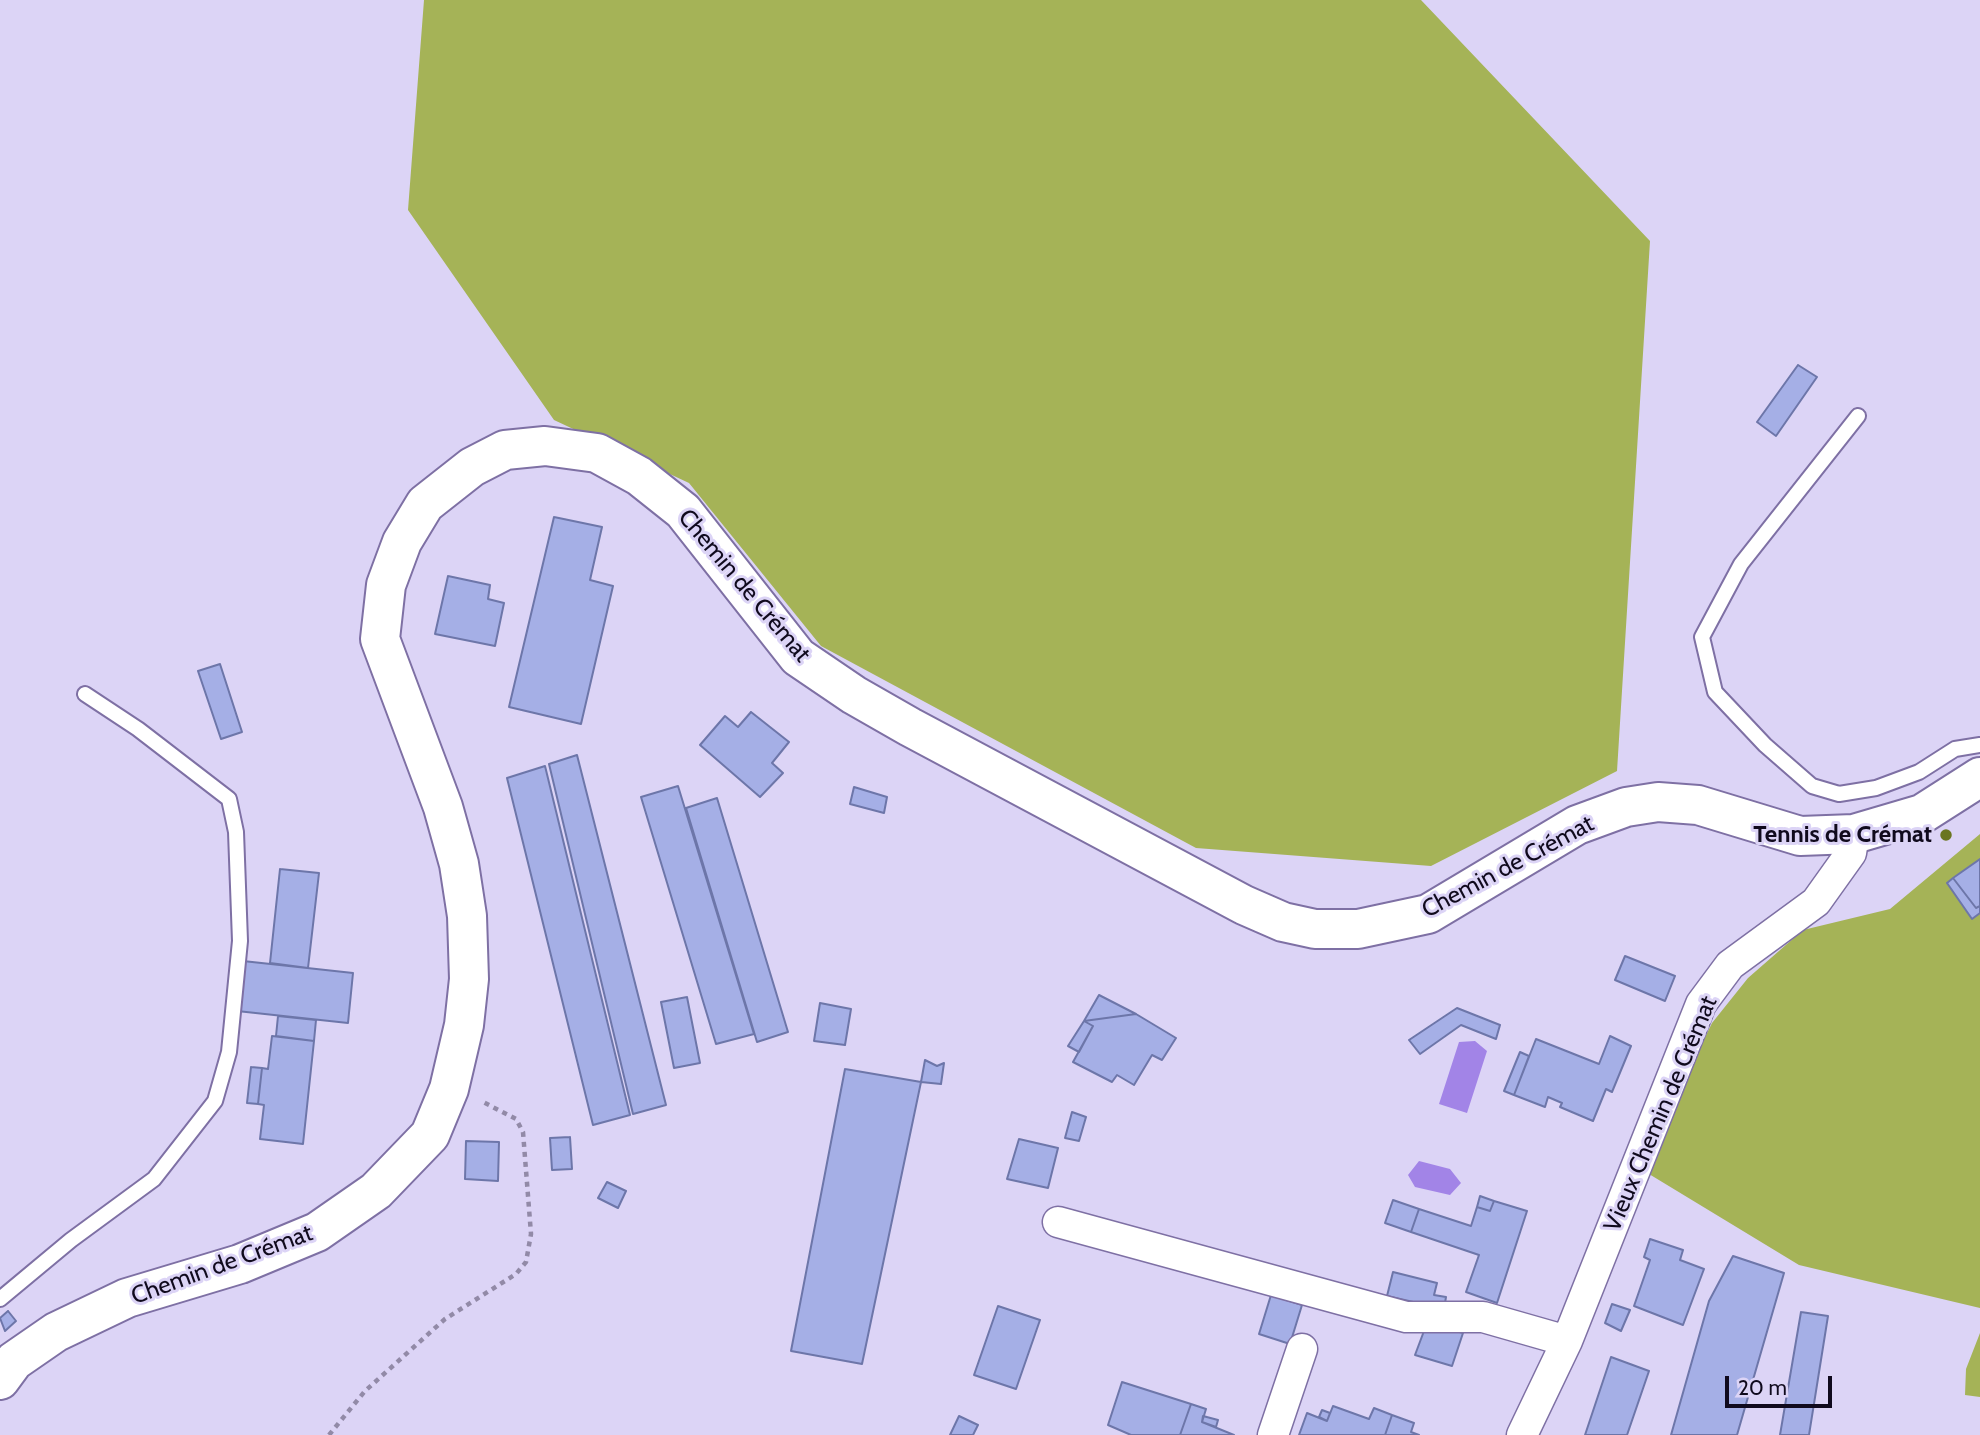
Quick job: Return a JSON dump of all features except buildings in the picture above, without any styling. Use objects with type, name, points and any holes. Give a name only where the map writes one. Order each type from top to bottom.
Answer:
[{"type":"street","name":"Chemin de Crémat","points":[[0,1380],[14,1361],[56,1332],[127,1298],[240,1264],[317,1232],[376,1191],[430,1135],[449,1089],[464,1025],[468,979],[467,916],[459,864],[443,807],[380,639],[386,584],[402,542],[425,504],[472,467],[505,450],[545,446],[597,453],[639,476],[683,511],[797,657],[854,695],[910,727],[1244,905],[1283,922],[1315,929],[1359,929],[1428,914],[1577,825],[1626,807],[1658,803],[1698,806],[1800,836],[1854,834],[1922,814],[1980,777]]},
{"type":"street","name":"Vieux Chemin de Crémat","points":[[1522,1435],[1567,1341],[1701,1004],[1730,965],[1816,902],[1851,853],[1854,834]]},
{"type":"street","points":[[1058,1222],[1406,1317],[1483,1317],[1567,1341]]},
{"type":"street","points":[[1273,1435],[1302,1349]]},
{"type":"lane","points":[[1858,415],[1741,564],[1702,637],[1715,692],[1765,745],[1812,786],[1839,794],[1876,788],[1919,772],[1955,749],[1980,745]]},
{"type":"lane","points":[[0,1299],[71,1240],[154,1179],[215,1101],[229,1052],[240,941],[236,832],[229,799],[138,729],[85,694]]},
{"type":"path","points":[[329,1435],[365,1391],[445,1319],[516,1274],[526,1262],[531,1234],[523,1132],[516,1119],[500,1108],[449,1089]]},
{"type":"green space","points":[[424,0],[1421,0],[1650,241],[1617,771],[1431,866],[1196,848],[821,646],[689,483],[554,420],[408,210]]},
{"type":"green space","points":[[1980,834],[1980,1308],[1799,1265],[1649,1174],[1689,1070],[1712,1023],[1748,978],[1803,930],[1890,909]]},
{"type":"green space","points":[[1980,1333],[1980,1397],[1965,1395],[1966,1369]]},
{"type":"shaded area","points":[[1475,1041],[1487,1051],[1467,1113],[1439,1104],[1459,1042]]},
{"type":"shaded area","points":[[1419,1161],[1450,1169],[1461,1183],[1450,1195],[1415,1187],[1408,1175]]},
{"type":"place","name":"Tennis de Crémat","points":[[1946,835]]}]
